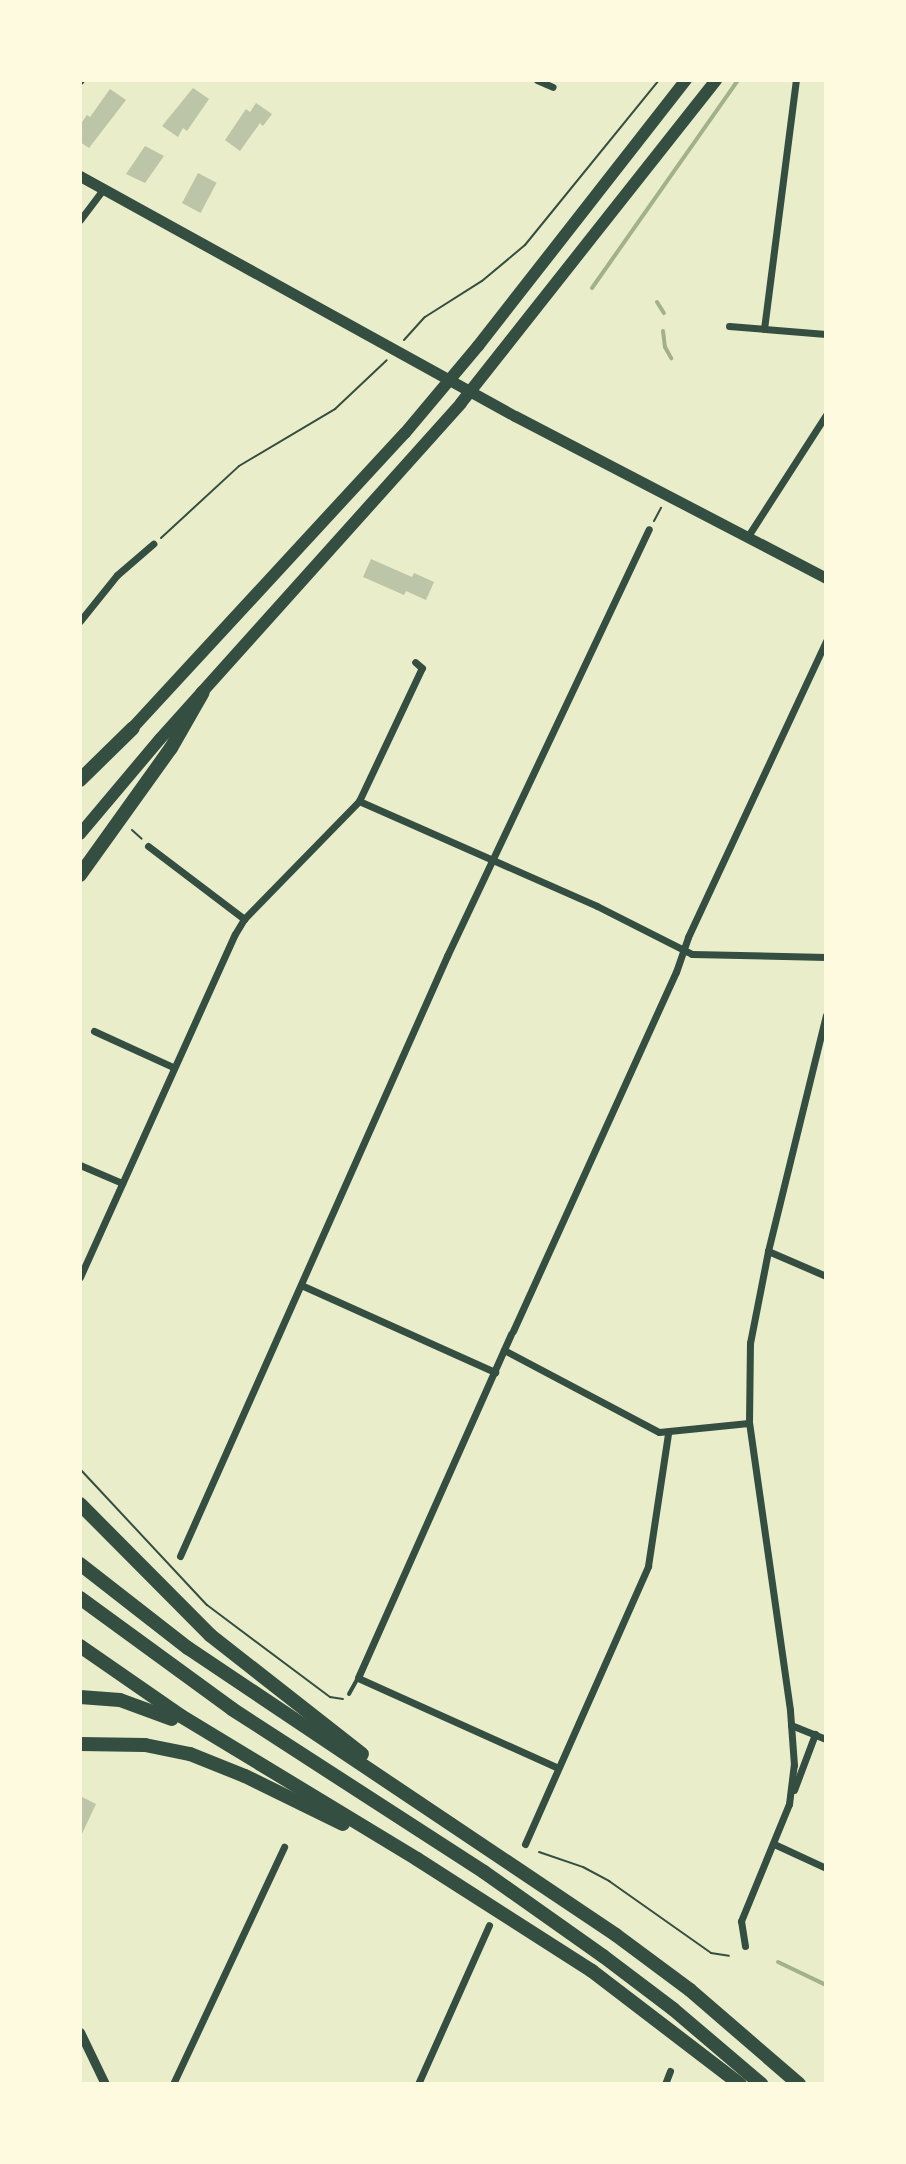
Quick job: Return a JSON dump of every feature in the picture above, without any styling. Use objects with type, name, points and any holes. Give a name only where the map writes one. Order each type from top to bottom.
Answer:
[{"type":"highway","points":[[80,789],[405,433],[478,346],[686,80]]},
{"type":"highway","points":[[80,834],[461,403],[716,80]]},
{"type":"highway","points":[[80,875],[171,748],[203,692]]},
{"type":"highway","points":[[80,780],[133,728]]},
{"type":"highway","points":[[80,1504],[210,1635],[414,1798]]},
{"type":"highway","points":[[80,1564],[188,1648],[540,1882],[690,1990],[799,2084]]},
{"type":"highway","points":[[80,1598],[232,1709],[484,1872],[673,2009],[761,2084]]},
{"type":"highway","points":[[80,1646],[181,1716],[522,1925],[625,1995],[740,2084]]},
{"type":"highway","points":[[80,1697],[142,1706],[243,1753]]},
{"type":"highway","points":[[80,1744],[145,1745],[198,1757],[417,1859]]},
{"type":"main road","points":[[80,176],[515,416],[826,578]]},
{"type":"street","points":[[537,80],[553,87]]},
{"type":"street","points":[[764,329],[796,80]]},
{"type":"street","points":[[80,220],[103,189]]},
{"type":"street","points":[[729,326],[826,334]]},
{"type":"street","points":[[748,536],[826,415]]},
{"type":"street","points":[[180,1556],[447,956],[649,529]]},
{"type":"street","points":[[80,621],[117,575],[153,544]]},
{"type":"street","points":[[558,1768],[358,1678],[826,641]]},
{"type":"street","points":[[80,1277],[173,1067],[244,919],[359,801],[422,668],[415,662]]},
{"type":"street","points":[[359,801],[495,860],[701,956],[826,957]]},
{"type":"street","points":[[148,846],[244,919]]},
{"type":"street","points":[[789,1804],[794,1765],[791,1725],[749,1423],[750,1343],[768,1251],[826,1015]]},
{"type":"street","points":[[94,1031],[173,1067]]},
{"type":"street","points":[[80,1165],[122,1183]]},
{"type":"street","points":[[768,1251],[826,1276]]},
{"type":"street","points":[[301,1285],[495,1372]]},
{"type":"street","points":[[504,1350],[659,1432],[668,1434],[749,1423]]},
{"type":"street","points":[[525,1844],[652,1555],[668,1434]]},
{"type":"street","points":[[791,1725],[826,1739]]},
{"type":"street","points":[[745,1946],[741,1921],[815,1734]]},
{"type":"street","points":[[774,1844],[826,1868]]},
{"type":"street","points":[[173,2084],[284,1847]]},
{"type":"street","points":[[418,2084],[489,1925]]},
{"type":"street","points":[[80,2032],[105,2084]]},
{"type":"street","points":[[665,2084],[670,2071]]},
{"type":"lane","points":[[349,1694],[358,1678]]},
{"type":"path","points":[[401,344],[425,317],[482,281],[525,245],[659,80]]},
{"type":"path","points":[[153,544],[239,466],[351,397],[390,356]]},
{"type":"path","points":[[649,529],[661,508]]},
{"type":"path","points":[[125,825],[148,846]]},
{"type":"path","points":[[80,1469],[207,1605],[334,1700],[342,1700],[349,1694]]},
{"type":"path","points":[[539,1852],[583,1867],[609,1881],[711,1953],[729,1956]]},
{"type":"building","points":[[193,88],[209,99],[187,131],[183,128],[178,137],[162,126]]},
{"type":"building","points":[[110,89],[126,100],[89,148],[80,142],[80,125],[87,115],[90,117]]},
{"type":"building","points":[[256,103],[272,114],[263,126],[260,123],[240,151],[225,140],[246,109],[250,112]]},
{"type":"building","points":[[145,146],[164,156],[145,183],[126,174]]},
{"type":"building","points":[[198,173],[217,183],[201,213],[182,203]]},
{"type":"building","points":[[371,559],[412,577],[414,573],[434,582],[426,600],[406,591],[404,595],[363,577]]},
{"type":"building","points":[[80,1796],[96,1804],[80,1838]]},
{"type":"waterway","points":[[592,288],[738,80]]},
{"type":"waterway","points":[[657,302],[664,313]]},
{"type":"waterway","points":[[663,331],[665,347],[671,358]]},
{"type":"waterway","points":[[778,1962],[826,1985]]}]
